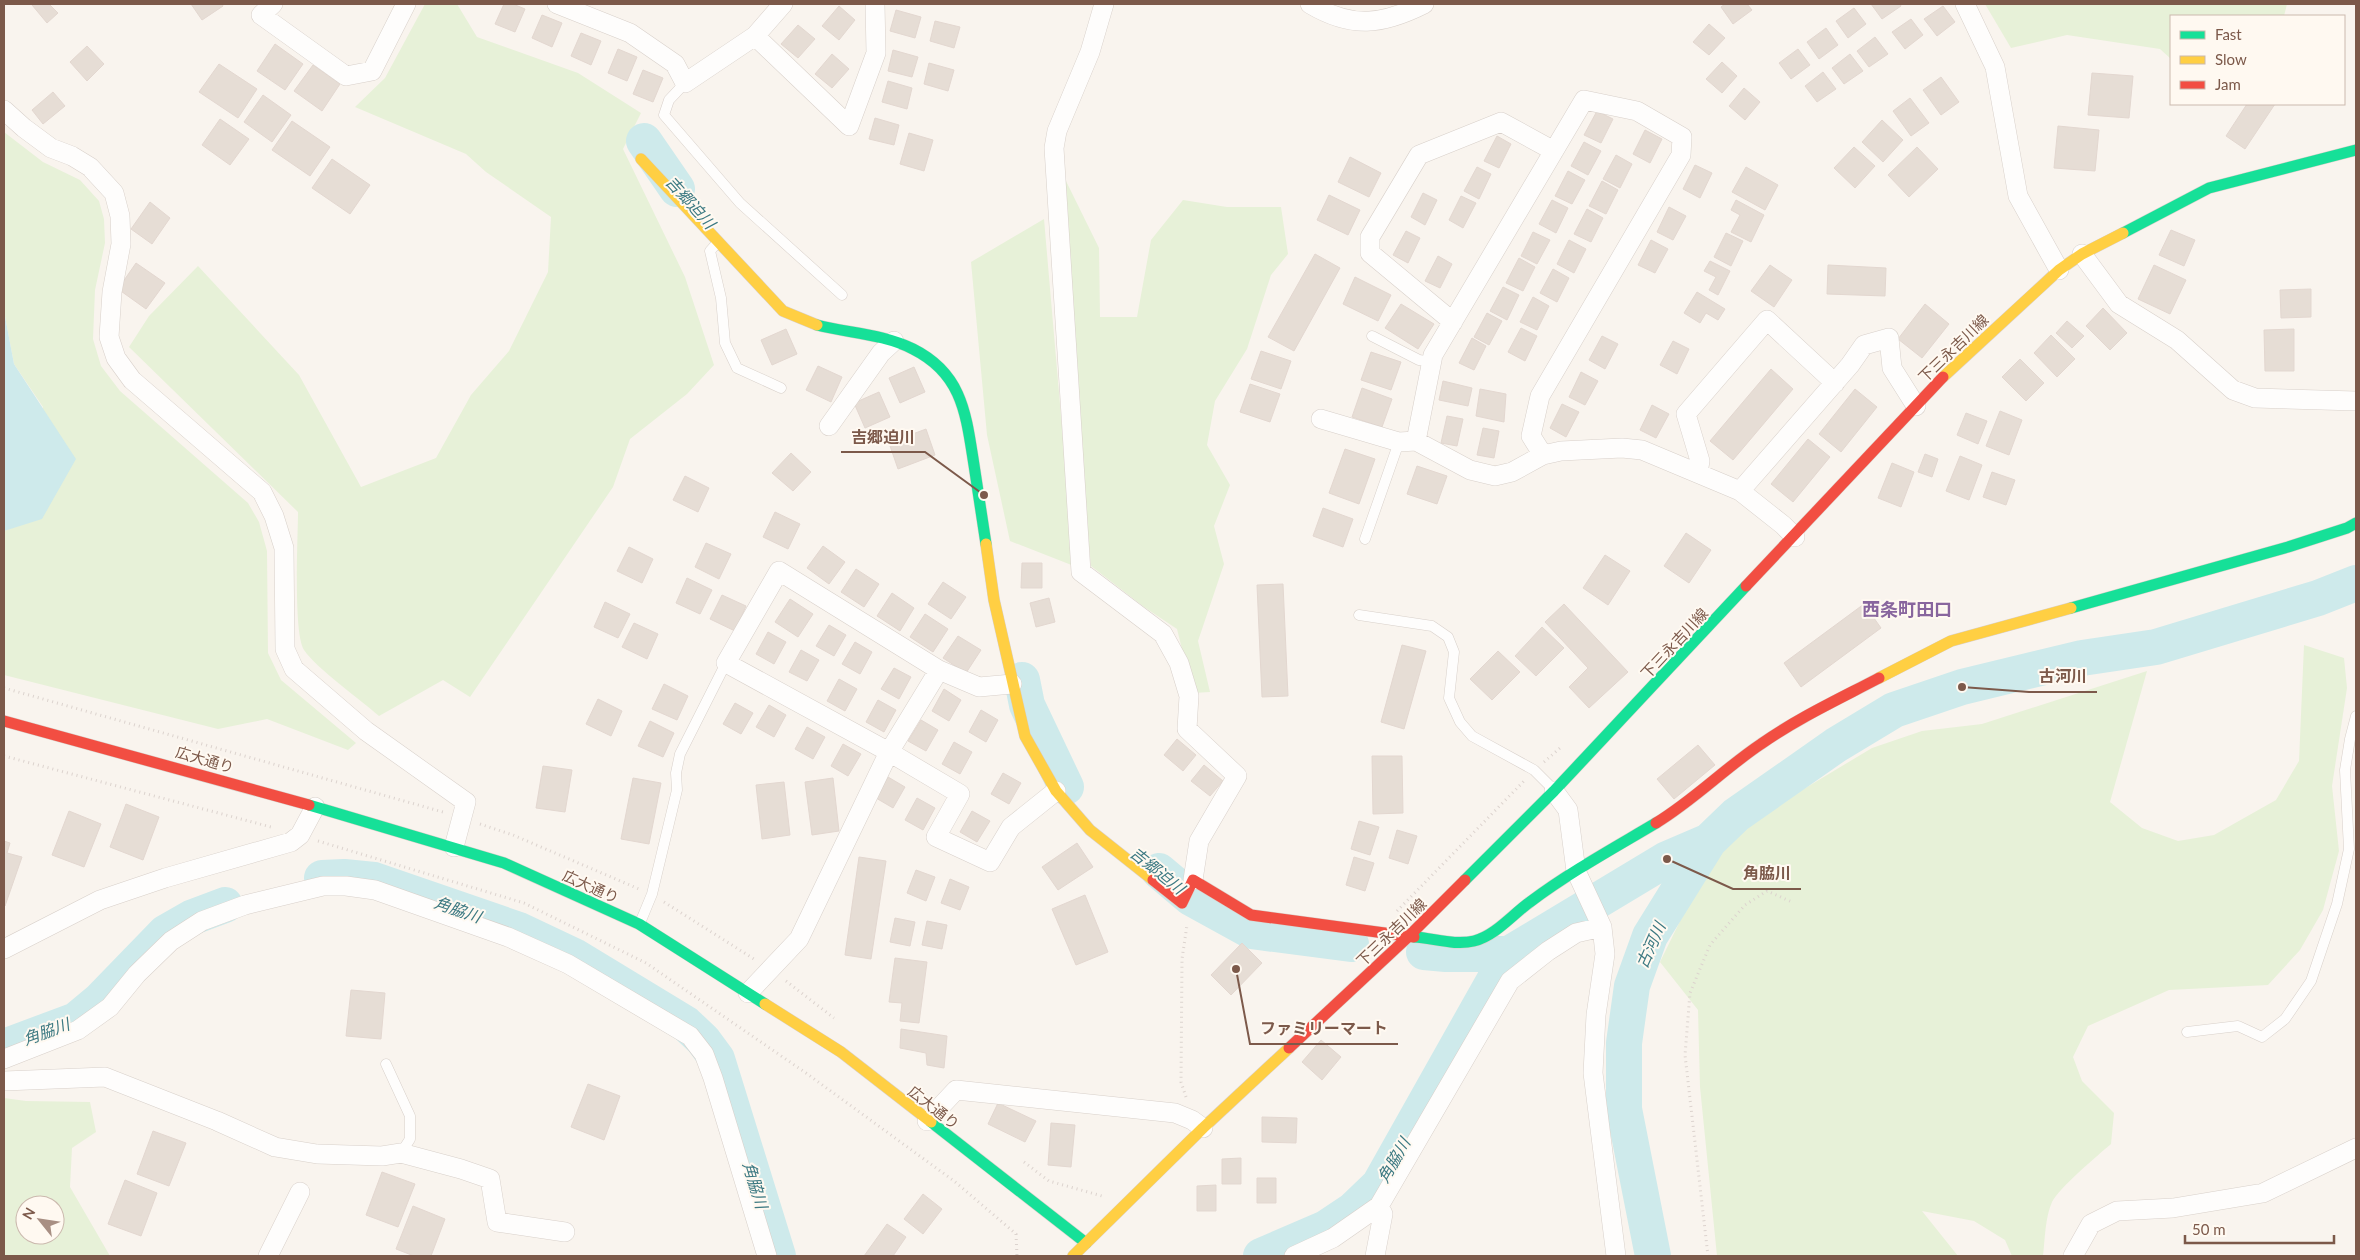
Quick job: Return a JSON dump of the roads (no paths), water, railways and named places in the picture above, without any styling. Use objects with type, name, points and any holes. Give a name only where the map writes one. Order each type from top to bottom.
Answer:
[{"type":"street","points":[[274,4],[261,15],[346,76],[372,71],[406,4]]},
{"type":"street","points":[[557,4],[630,33],[675,64],[685,82],[754,36],[783,4]]},
{"type":"street","points":[[754,36],[849,126],[876,53],[875,4]]},
{"type":"street","points":[[640,159],[783,311],[801,322],[820,328],[894,341],[928,355],[949,375],[959,392],[966,412],[994,600],[1025,736],[1056,791],[1090,830],[1183,900],[1192,882],[1199,841],[1237,776],[1187,729],[1189,696],[1179,663],[1163,634],[1081,572],[1054,148],[1058,131],[1090,52],[1104,4]]},
{"type":"street","points":[[1310,4],[1328,15],[1351,22],[1364,22],[1385,21],[1424,4]]},
{"type":"street","points":[[1965,4],[1995,67],[2018,196],[2059,270]]},
{"type":"street","points":[[1407,442],[1433,355],[1584,100],[1637,111],[1682,137],[1681,155],[1540,396],[1531,436],[1543,454]]},
{"type":"street","points":[[4,110],[51,148],[72,156],[90,167],[114,193],[120,216],[121,244],[112,292],[109,337],[116,358],[132,380],[262,492],[274,516],[284,548],[284,649],[294,670],[366,731],[466,802],[454,847]]},
{"type":"street","points":[[1453,322],[1370,253],[1370,237],[1419,156],[1500,122],[1554,151]]},
{"type":"street","name":"下三永吉川線","points":[[1073,1256],[1198,1124],[1408,937],[1554,791],[1795,537],[1949,371],[2059,270],[2082,254],[2209,188],[2356,150]]},
{"type":"street","points":[[2082,254],[2119,304],[2177,340],[2233,390],[2254,398],[2356,402]]},
{"type":"street","points":[[1698,472],[1700,461],[1686,414],[1767,320],[1834,383]]},
{"type":"street","points":[[1740,491],[1834,383],[1864,345],[1889,338],[1892,368],[1916,406]]},
{"type":"street","points":[[829,426],[881,352],[894,341]]},
{"type":"street","points":[[1321,419],[1407,442],[1470,470],[1496,476],[1512,472],[1543,454],[1561,451],[1622,448],[1642,450],[1740,491],[1783,525],[1795,537]]},
{"type":"street","points":[[1192,882],[1251,915],[1408,937],[1434,938],[1455,942],[1475,941],[1498,928],[1530,902],[1578,875],[1677,810],[1760,744],[1808,715],[1951,641],[2288,547],[2347,528],[2356,523]]},
{"type":"street","points":[[1012,684],[978,687],[939,670],[779,571],[726,663],[889,752],[960,794],[936,836],[990,862],[1011,827],[1056,791]]},
{"type":"street","points":[[748,993],[800,939],[889,752],[939,670]]},
{"type":"street","name":"広大通り","points":[[4,721],[202,774],[454,847],[504,863],[639,924],[841,1052],[927,1121],[1086,1243]]},
{"type":"street","points":[[1554,791],[1568,810],[1578,875],[1600,922],[1605,954],[1596,1015],[1593,1072],[1616,1256]]},
{"type":"street","points":[[4,949],[100,900],[165,878],[292,842],[300,835],[315,807]]},
{"type":"street","points":[[4,1059],[78,1030],[110,1007],[137,974],[170,941],[202,921],[245,905],[324,886],[346,886],[375,890],[508,937],[568,964],[690,1036],[704,1054],[713,1078],[767,1256]]},
{"type":"street","points":[[1294,1256],[1333,1238],[1379,1206],[1510,981],[1548,951],[1576,933],[1600,922]]},
{"type":"street","points":[[4,1081],[104,1076],[217,1121],[275,1147],[317,1154],[382,1156],[401,1153],[461,1168],[490,1179],[497,1222],[566,1232]]},
{"type":"street","points":[[927,1121],[956,1090],[1175,1113],[1198,1124]]},
{"type":"street","points":[[2073,1256],[2091,1224],[2116,1211],[2173,1208],[2263,1193],[2356,1148]]},
{"type":"street","points":[[268,1256],[300,1192]]},
{"type":"street","points":[[1375,1256],[1382,1214],[1379,1206]]},
{"type":"lane","points":[[685,82],[669,100],[664,115],[740,203],[842,294]]},
{"type":"lane","points":[[718,242],[710,251],[721,298],[725,343],[738,368],[781,388]]},
{"type":"lane","points":[[1372,336],[1419,360],[1432,362]]},
{"type":"lane","points":[[1365,539],[1407,442]]},
{"type":"lane","points":[[1359,615],[1432,626],[1448,637],[1454,652],[1448,698],[1460,722],[1472,736],[1534,770],[1554,791]]},
{"type":"lane","points":[[639,924],[652,894],[673,809],[677,790],[676,773],[680,754],[726,663]]},
{"type":"lane","points":[[2187,1032],[2238,1026],[2262,1037],[2285,1019],[2311,981],[2337,904],[2349,849],[2345,770],[2356,716]]},
{"type":"lane","points":[[386,1064],[410,1116],[410,1139],[401,1153]]},
{"type":"water","points":[[4,311],[14,364],[76,459],[42,519],[4,531]]},
{"type":"waterway","name":"吉郷迫川","points":[[644,141],[677,189]]},
{"type":"waterway","name":"古河川","points":[[1653,1256],[1624,1109],[1624,1043],[1632,986],[1650,936],[1709,841],[1736,815],[1836,745],[1894,710],[1962,687],[2082,658],[2156,647],[2318,598],[2356,583]]},
{"type":"waterway","name":"吉郷迫川","points":[[1022,680],[1027,705],[1066,787]]},
{"type":"waterway","name":"角脇川","points":[[1261,1256],[1326,1228],[1353,1210],[1379,1185],[1509,954],[1667,859],[1709,841]]},
{"type":"waterway","name":"吉郷迫川","points":[[1159,871],[1191,898],[1251,931],[1351,944]]},
{"type":"waterway","name":"角脇川","points":[[322,878],[344,877],[374,880],[519,930],[574,956],[686,1024],[703,1040],[717,1059],[778,1256]]},
{"type":"waterway","name":"角脇川","points":[[4,1047],[76,1020],[100,1000],[165,933],[193,917],[225,905]]},
{"type":"waterway","name":"吉郷迫川","points":[[1424,952],[1509,954]]},
{"type":"place","name":"吉郷迫川","points":[[984,495]]},
{"type":"place","name":"古河川","points":[[1962,687]]},
{"type":"place","name":"角脇川","points":[[1667,859]]},
{"type":"place","name":"ファミリーマート","points":[[1236,969]]},
{"type":"district","name":"西条町田口","points":[[1907,609]]}]
